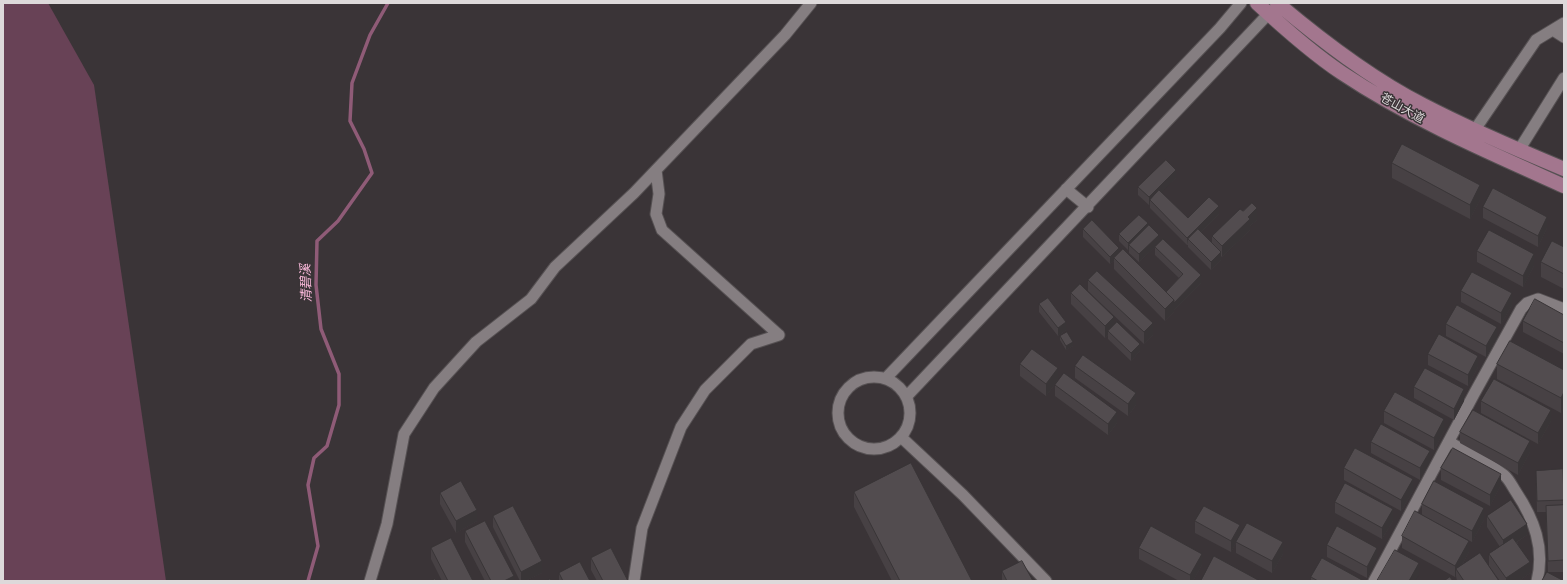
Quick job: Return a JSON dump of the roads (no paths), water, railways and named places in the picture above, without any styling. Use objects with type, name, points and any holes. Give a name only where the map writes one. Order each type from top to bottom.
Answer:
[{"type":"main road","name":"苍山大道","points":[[1257,3],[1274,7],[1368,73],[1422,105],[1474,131],[1564,169]]},
{"type":"main road","name":"苍山大道","points":[[1274,7],[1319,56],[1340,72],[1401,109],[1464,142],[1564,186]]},
{"type":"street","points":[[370,581],[387,524],[404,434],[434,388],[476,342],[531,299],[555,267],[634,193],[785,35],[811,3]]},
{"type":"street","points":[[886,378],[1220,28],[1241,3]]},
{"type":"street","points":[[907,396],[1088,207],[1274,7]]},
{"type":"street","points":[[1474,131],[1536,40],[1564,24]]},
{"type":"street","points":[[1553,30],[1564,37]]},
{"type":"street","points":[[1519,150],[1560,93],[1564,78]]},
{"type":"street","points":[[634,581],[642,528],[681,427],[705,390],[751,344],[779,335],[662,230],[656,214],[659,194],[656,170]]},
{"type":"street","points":[[1066,189],[1088,207]]},
{"type":"street","points":[[1374,581],[1522,309],[1527,303],[1538,299],[1564,309]]},
{"type":"street","points":[[872,376],[886,378],[898,385],[907,396],[911,410],[909,424],[902,437],[889,446],[874,449],[860,446],[847,437],[839,424],[838,411],[841,398],[848,387],[860,379],[872,376]]},
{"type":"street","points":[[902,437],[963,495],[1046,581]]},
{"type":"street","points":[[1449,442],[1505,476],[1526,507],[1532,518],[1540,555],[1537,581]]},
{"type":"waterway","name":"清碧溪","points":[[308,581],[318,546],[308,485],[314,458],[327,446],[339,405],[339,374],[321,329],[316,285],[317,241],[338,221],[372,173],[364,149],[350,121],[352,83],[370,35],[388,3]]}]
